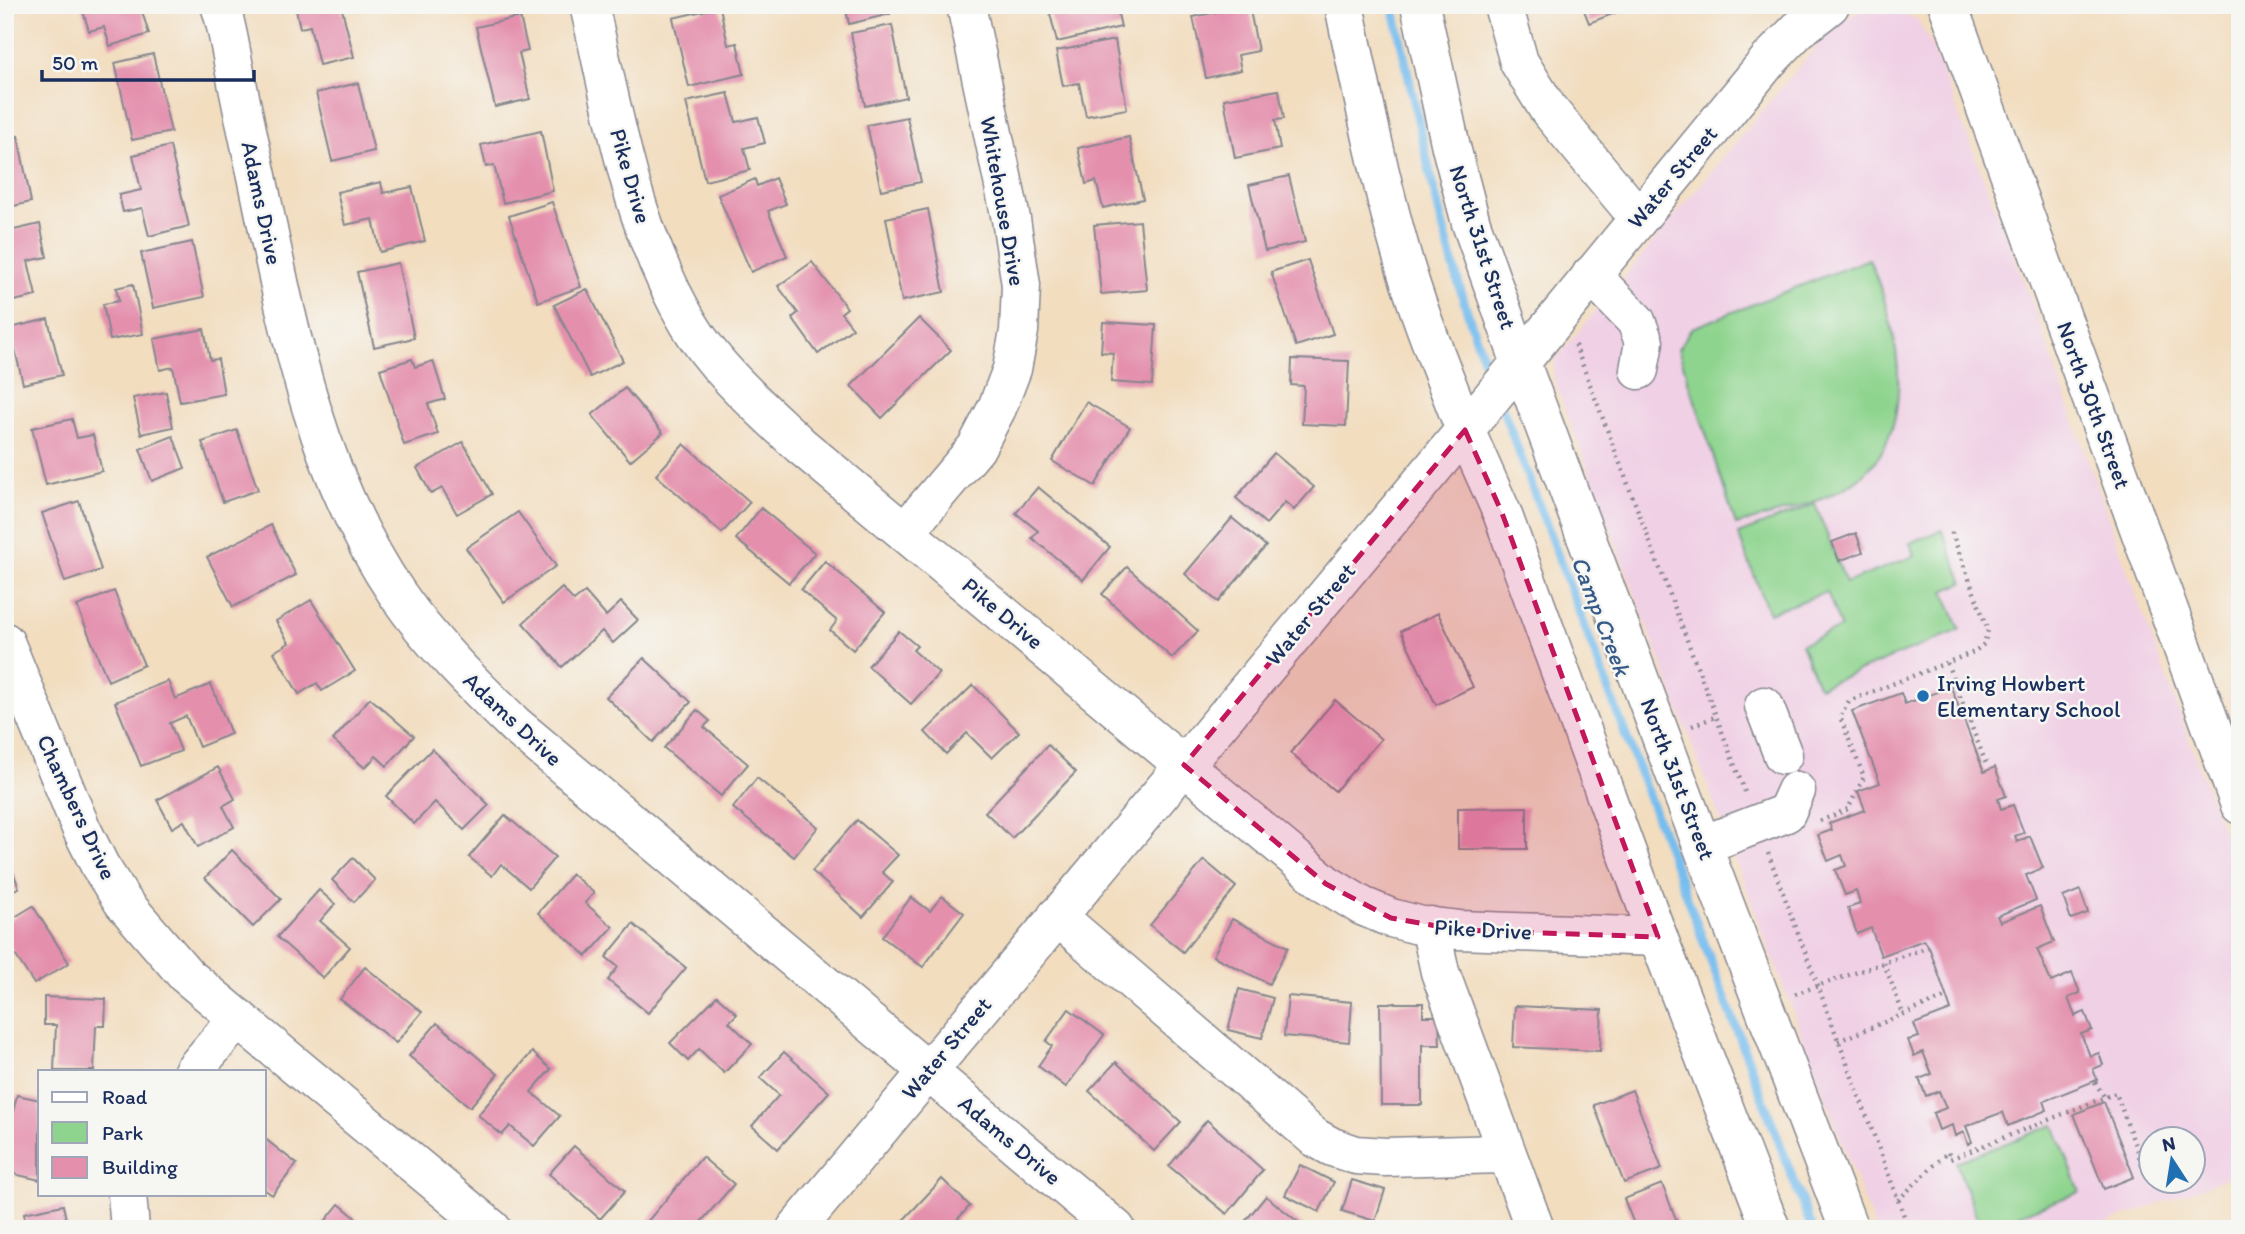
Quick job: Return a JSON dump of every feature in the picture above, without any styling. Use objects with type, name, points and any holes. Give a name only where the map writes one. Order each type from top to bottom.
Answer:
[{"type":"street","name":"Adams Drive","points":[[220,5],[302,382],[332,470],[373,556],[399,596],[432,640],[515,725],[1116,1229]]},
{"type":"street","name":"Pike Drive","points":[[589,5],[625,165],[656,257],[689,325],[712,356],[743,391],[800,445],[1326,884],[1362,906],[1391,918],[1459,930],[1658,937]]},
{"type":"street","name":"Whitehouse Drive","points":[[905,532],[976,448],[997,408],[1012,369],[1020,331],[1021,285],[1011,219],[965,5]]},
{"type":"street","points":[[1344,5],[1379,171],[1400,252],[1433,347],[1465,430],[1502,513],[1658,937],[1771,1229]]},
{"type":"street","name":"North 31st Street","points":[[1420,5],[1451,147],[1471,223],[1520,361],[1849,1229]]},
{"type":"street","points":[[1503,5],[1519,62],[1548,109],[1638,218]]},
{"type":"street","name":"Water Street","points":[[801,1227],[927,1071],[1465,430],[1768,61],[1798,30],[1830,5]]},
{"type":"street","name":"North 30th Street","points":[[1948,5],[2240,805]]},
{"type":"street","points":[[1591,275],[1636,321],[1644,342],[1639,370]]},
{"type":"street","name":"Chambers Drive","points":[[5,642],[81,828],[100,866],[123,902],[186,975],[492,1229]]},
{"type":"street","points":[[1764,706],[1783,755]]},
{"type":"street","points":[[1703,845],[1804,808]]},
{"type":"street","points":[[1057,916],[1314,1137],[1332,1147],[1356,1155],[1385,1157],[1506,1154]]},
{"type":"street","points":[[1430,926],[1440,972],[1535,1229]]},
{"type":"street","points":[[194,1070],[238,1018]]},
{"type":"street","points":[[127,1196],[130,1229]]},
{"type":"path","points":[[1574,341],[1909,1229]]},
{"type":"path","points":[[1804,808],[1847,809],[1864,777],[1840,717],[1849,701],[1974,652],[1984,644],[1988,630],[1950,528]]},
{"type":"path","points":[[1947,663],[1987,766]]},
{"type":"path","points":[[1788,996],[1929,947]]},
{"type":"path","points":[[1884,963],[1903,1014]]},
{"type":"path","points":[[1838,1041],[1946,997]]},
{"type":"path","points":[[2095,1082],[2105,1098]]},
{"type":"path","points":[[1898,1200],[1948,1153],[1950,1159],[2116,1093],[2136,1147]]},
{"type":"path","points":[[2119,1128],[2128,1125]]},
{"type":"highlighted area","points":[[1465,430],[1502,513],[1658,937],[1459,930],[1391,918],[1326,884],[1184,765]]},
{"type":"shaded area","name":"Irving Howbert Elementary School","points":[[1886,7],[1917,19],[1932,46],[2030,297],[2240,878],[2240,1173],[2206,1186],[2206,1126],[2136,1126],[2136,1196],[2179,1196],[2091,1229],[1875,1229],[1553,377],[1555,360],[1828,32],[1859,10]]},
{"type":"green space","points":[[1869,259],[1890,319],[1896,352],[1898,385],[1895,417],[1885,446],[1867,471],[1839,491],[1802,506],[1736,525],[1678,349],[1692,328]]},
{"type":"green space","points":[[1815,504],[1846,583],[1914,556],[1910,543],[1942,530],[1963,583],[1944,591],[1960,630],[1819,687],[1801,644],[1841,628],[1827,592],[1769,613],[1738,534]]},
{"type":"green space","points":[[2054,1125],[2080,1192],[1981,1229],[1956,1162]]},
{"type":"building","points":[[81,5],[140,5],[149,34],[110,46],[104,27],[89,31]]},
{"type":"building","points":[[295,5],[341,5],[354,57],[319,65],[310,26],[300,28]]},
{"type":"building","points":[[845,5],[888,5],[890,14],[849,24]]},
{"type":"building","points":[[1048,5],[1116,5],[1121,27],[1057,42]]},
{"type":"building","points":[[1249,5],[1258,51],[1238,55],[1241,70],[1206,78],[1193,17]]},
{"type":"building","points":[[1582,5],[1616,5],[1618,12],[1589,23]]},
{"type":"building","points":[[720,7],[728,45],[737,43],[744,74],[689,87],[673,18]]},
{"type":"building","points":[[520,17],[528,51],[519,53],[530,99],[495,107],[476,27]]},
{"type":"building","points":[[892,25],[906,97],[865,106],[851,33]]},
{"type":"building","points":[[1115,40],[1127,109],[1086,116],[1079,83],[1063,86],[1056,51]]},
{"type":"building","points":[[153,54],[171,132],[132,140],[115,63]]},
{"type":"building","points":[[358,83],[374,151],[332,161],[316,93]]},
{"type":"building","points":[[1279,90],[1284,119],[1275,120],[1280,149],[1235,158],[1224,99]]},
{"type":"building","points":[[728,93],[736,122],[758,117],[765,143],[744,148],[750,170],[705,181],[686,102]]},
{"type":"building","points":[[907,117],[921,182],[881,190],[867,125]]},
{"type":"building","points":[[541,131],[553,191],[503,203],[494,165],[486,167],[481,145]]},
{"type":"building","points":[[18,136],[31,202],[5,208],[5,138]]},
{"type":"building","points":[[1129,137],[1143,199],[1103,208],[1096,181],[1086,184],[1078,148]]},
{"type":"building","points":[[170,146],[189,226],[149,236],[142,208],[123,212],[119,195],[141,190],[133,155]]},
{"type":"building","points":[[1289,176],[1305,242],[1265,251],[1249,185]]},
{"type":"building","points":[[775,178],[786,204],[768,211],[787,256],[751,272],[718,195],[755,179],[757,186]]},
{"type":"building","points":[[381,182],[383,193],[412,187],[425,241],[380,252],[373,219],[345,225],[337,192]]},
{"type":"building","points":[[552,202],[581,287],[538,302],[509,216]]},
{"type":"building","points":[[928,209],[944,292],[902,301],[886,218]]},
{"type":"building","points":[[1140,221],[1147,290],[1101,294],[1094,225]]},
{"type":"building","points":[[40,224],[47,257],[28,261],[36,296],[5,303],[5,232]]},
{"type":"building","points":[[192,242],[204,297],[153,308],[141,253]]},
{"type":"building","points":[[1308,260],[1333,334],[1296,346],[1271,272]]},
{"type":"building","points":[[812,262],[847,308],[841,313],[853,328],[818,354],[792,318],[798,313],[778,286]]},
{"type":"building","points":[[398,263],[414,338],[374,347],[357,272]]},
{"type":"building","points":[[133,284],[143,334],[110,340],[103,304],[119,301],[116,288]]},
{"type":"building","points":[[587,289],[623,361],[590,377],[554,305]]},
{"type":"building","points":[[919,318],[951,350],[882,418],[851,386]]},
{"type":"building","points":[[48,319],[62,375],[23,384],[10,328]]},
{"type":"building","points":[[1103,322],[1156,325],[1152,385],[1111,382],[1113,353],[1101,352]]},
{"type":"building","points":[[204,329],[210,360],[218,359],[224,394],[180,402],[173,367],[160,370],[154,339]]},
{"type":"building","points":[[412,359],[415,367],[433,361],[445,399],[428,404],[438,434],[404,445],[380,369]]},
{"type":"building","points":[[1292,359],[1349,361],[1346,426],[1302,424],[1304,386],[1291,385]]},
{"type":"building","points":[[625,388],[663,433],[630,461],[592,415]]},
{"type":"building","points":[[166,392],[173,427],[141,434],[133,398]]},
{"type":"building","points":[[1086,402],[1130,427],[1095,486],[1052,461]]},
{"type":"building","points":[[72,419],[77,438],[93,435],[102,471],[46,485],[32,428]]},
{"type":"building","points":[[237,430],[258,490],[223,502],[202,442]]},
{"type":"building","points":[[173,436],[185,468],[152,481],[140,449]]},
{"type":"building","points":[[463,442],[492,494],[457,514],[442,488],[431,494],[417,468]]},
{"type":"building","points":[[684,444],[750,502],[722,533],[656,475]]},
{"type":"building","points":[[1274,453],[1314,487],[1294,510],[1285,502],[1266,524],[1236,498]]},
{"type":"building","points":[[1038,487],[1110,547],[1083,580],[1032,538],[1038,531],[1016,513]]},
{"type":"building","points":[[79,501],[101,570],[65,582],[42,513]]},
{"type":"building","points":[[761,508],[815,553],[789,583],[736,539]]},
{"type":"building","points":[[518,512],[556,566],[504,602],[466,548]]},
{"type":"building","points":[[1232,518],[1266,546],[1218,602],[1185,574]]},
{"type":"building","points":[[271,525],[296,575],[233,607],[207,557]]},
{"type":"building","points":[[1856,533],[1863,552],[1839,561],[1832,542]]},
{"type":"building","points":[[825,561],[885,612],[853,650],[830,630],[837,621],[801,590]]},
{"type":"building","points":[[1127,567],[1198,631],[1172,658],[1102,594]]},
{"type":"building","points":[[562,588],[574,601],[585,592],[606,616],[621,602],[638,620],[613,643],[602,631],[562,667],[523,623]]},
{"type":"building","points":[[114,591],[144,665],[108,681],[77,606]]},
{"type":"building","points":[[311,600],[355,671],[322,691],[317,683],[299,694],[274,652],[289,643],[276,621]]},
{"type":"building","points":[[1438,613],[1473,687],[1436,705],[1401,631]]},
{"type":"building","points":[[899,631],[917,646],[913,650],[939,673],[911,704],[868,666]]},
{"type":"building","points":[[644,658],[691,702],[653,742],[606,697]]},
{"type":"building","points":[[168,681],[175,699],[211,684],[231,734],[199,747],[186,716],[170,723],[181,751],[141,766],[115,702]]},
{"type":"building","points":[[973,685],[1019,732],[992,758],[967,733],[946,754],[925,732]]},
{"type":"building","points":[[1951,687],[1984,772],[1995,767],[2006,796],[1998,799],[2001,809],[2013,805],[2024,833],[2015,836],[2017,842],[2030,836],[2043,868],[2026,875],[2036,900],[1997,916],[2000,922],[2040,906],[2054,942],[2037,949],[2051,982],[2072,973],[2080,993],[2068,998],[2075,1016],[2085,1012],[2092,1030],[2081,1034],[2090,1056],[2099,1053],[2103,1065],[2093,1069],[2097,1080],[2044,1101],[2047,1110],[2008,1126],[2003,1112],[1966,1126],[1972,1142],[1968,1144],[1964,1132],[1955,1136],[1952,1125],[1939,1130],[1933,1113],[1946,1108],[1939,1091],[1926,1096],[1919,1079],[1932,1074],[1923,1052],[1914,1056],[1908,1040],[1919,1037],[1914,1024],[1951,1010],[1929,947],[1924,940],[1881,956],[1871,928],[1857,934],[1848,908],[1860,904],[1856,891],[1845,895],[1835,870],[1846,866],[1842,855],[1828,861],[1818,835],[1832,830],[1829,823],[1865,810],[1858,791],[1880,783],[1852,711],[1901,693],[1905,704]]},
{"type":"building","points":[[370,698],[414,736],[387,766],[376,756],[365,768],[333,740]]},
{"type":"building","points":[[1335,700],[1381,739],[1335,791],[1290,753]]},
{"type":"building","points":[[697,710],[710,721],[704,727],[748,764],[721,796],[664,748]]},
{"type":"building","points":[[1048,745],[1076,772],[1012,838],[985,812]]},
{"type":"building","points":[[432,749],[489,805],[464,830],[435,802],[414,824],[386,796]]},
{"type":"building","points":[[218,767],[235,799],[223,806],[234,827],[198,847],[184,821],[172,828],[157,800]]},
{"type":"building","points":[[757,778],[818,827],[794,857],[733,808]]},
{"type":"building","points":[[1527,807],[1527,849],[1458,849],[1458,808]]},
{"type":"building","points":[[505,815],[555,857],[529,888],[501,864],[492,876],[469,857]]},
{"type":"building","points":[[857,820],[898,855],[882,872],[893,882],[863,917],[812,871]]},
{"type":"building","points":[[5,850],[19,888],[5,893]]},
{"type":"building","points":[[232,850],[281,899],[253,927],[205,878]]},
{"type":"building","points":[[353,858],[375,880],[354,902],[332,880]]},
{"type":"building","points":[[1204,860],[1236,887],[1183,952],[1150,925]]},
{"type":"building","points":[[572,874],[594,893],[585,903],[613,927],[587,956],[538,913]]},
{"type":"building","points":[[319,890],[335,904],[320,921],[350,947],[323,978],[277,937]]},
{"type":"building","points":[[2080,890],[2088,913],[2071,919],[2063,897]]},
{"type":"building","points":[[942,896],[964,913],[923,967],[882,937],[911,897],[930,911]]},
{"type":"building","points":[[33,906],[69,963],[34,984],[5,939],[5,923]]},
{"type":"building","points":[[1232,919],[1288,947],[1269,984],[1213,956]]},
{"type":"building","points":[[633,924],[686,968],[648,1013],[608,980],[618,967],[606,957]]},
{"type":"building","points":[[365,967],[422,1012],[396,1043],[340,999]]},
{"type":"building","points":[[1239,989],[1273,998],[1262,1038],[1228,1030]]},
{"type":"building","points":[[717,996],[737,1014],[729,1022],[752,1044],[724,1073],[699,1049],[688,1061],[670,1043]]},
{"type":"building","points":[[1288,996],[1352,1002],[1349,1042],[1284,1036]]},
{"type":"building","points":[[44,997],[106,999],[105,1026],[96,1026],[94,1070],[54,1070],[56,1025],[44,1025]]},
{"type":"building","points":[[1380,1003],[1423,1003],[1423,1016],[1439,1016],[1440,1045],[1422,1045],[1422,1105],[1381,1105]]},
{"type":"building","points":[[1515,1006],[1602,1010],[1600,1051],[1513,1047]]},
{"type":"building","points":[[1069,1009],[1104,1035],[1066,1087],[1038,1066],[1052,1046],[1046,1041]]},
{"type":"building","points":[[437,1023],[498,1074],[470,1107],[409,1056]]},
{"type":"building","points":[[532,1052],[551,1069],[531,1092],[560,1116],[534,1146],[510,1126],[502,1135],[478,1115]]},
{"type":"building","points":[[784,1052],[829,1092],[778,1149],[752,1126],[779,1095],[760,1078]]},
{"type":"building","points":[[1116,1062],[1181,1122],[1154,1151],[1089,1091]]},
{"type":"building","points":[[1632,1090],[1662,1169],[1624,1183],[1594,1105]]},
{"type":"building","points":[[17,1095],[38,1100],[38,1180],[5,1172],[5,1144]]},
{"type":"building","points":[[2104,1102],[2134,1177],[2104,1189],[2074,1114]]},
{"type":"building","points":[[1207,1120],[1263,1170],[1227,1214],[1169,1166]]},
{"type":"building","points":[[266,1140],[297,1164],[272,1195],[266,1190]]},
{"type":"building","points":[[574,1146],[625,1191],[600,1219],[549,1174]]},
{"type":"building","points":[[702,1157],[734,1184],[695,1229],[641,1229]]},
{"type":"building","points":[[1300,1165],[1334,1182],[1319,1212],[1285,1195]]},
{"type":"building","points":[[942,1179],[970,1206],[948,1229],[895,1229]]},
{"type":"building","points":[[1352,1180],[1385,1190],[1375,1221],[1342,1211]]},
{"type":"building","points":[[1662,1184],[1680,1229],[1636,1229],[1624,1199]]},
{"type":"building","points":[[1266,1196],[1307,1229],[1246,1229],[1242,1225]]},
{"type":"building","points":[[339,1204],[369,1229],[319,1229]]},
{"type":"building","points":[[63,1205],[68,1229],[27,1229],[24,1213]]},
{"type":"waterway","name":"Camp Creek","points":[[1393,5],[1447,243],[1475,337],[1492,382]]},
{"type":"waterway","name":"Camp Creek","points":[[1500,402],[1812,1229]]},
{"type":"place","name":"Irving Howbert Elementary School","points":[[1923,696]]}]
